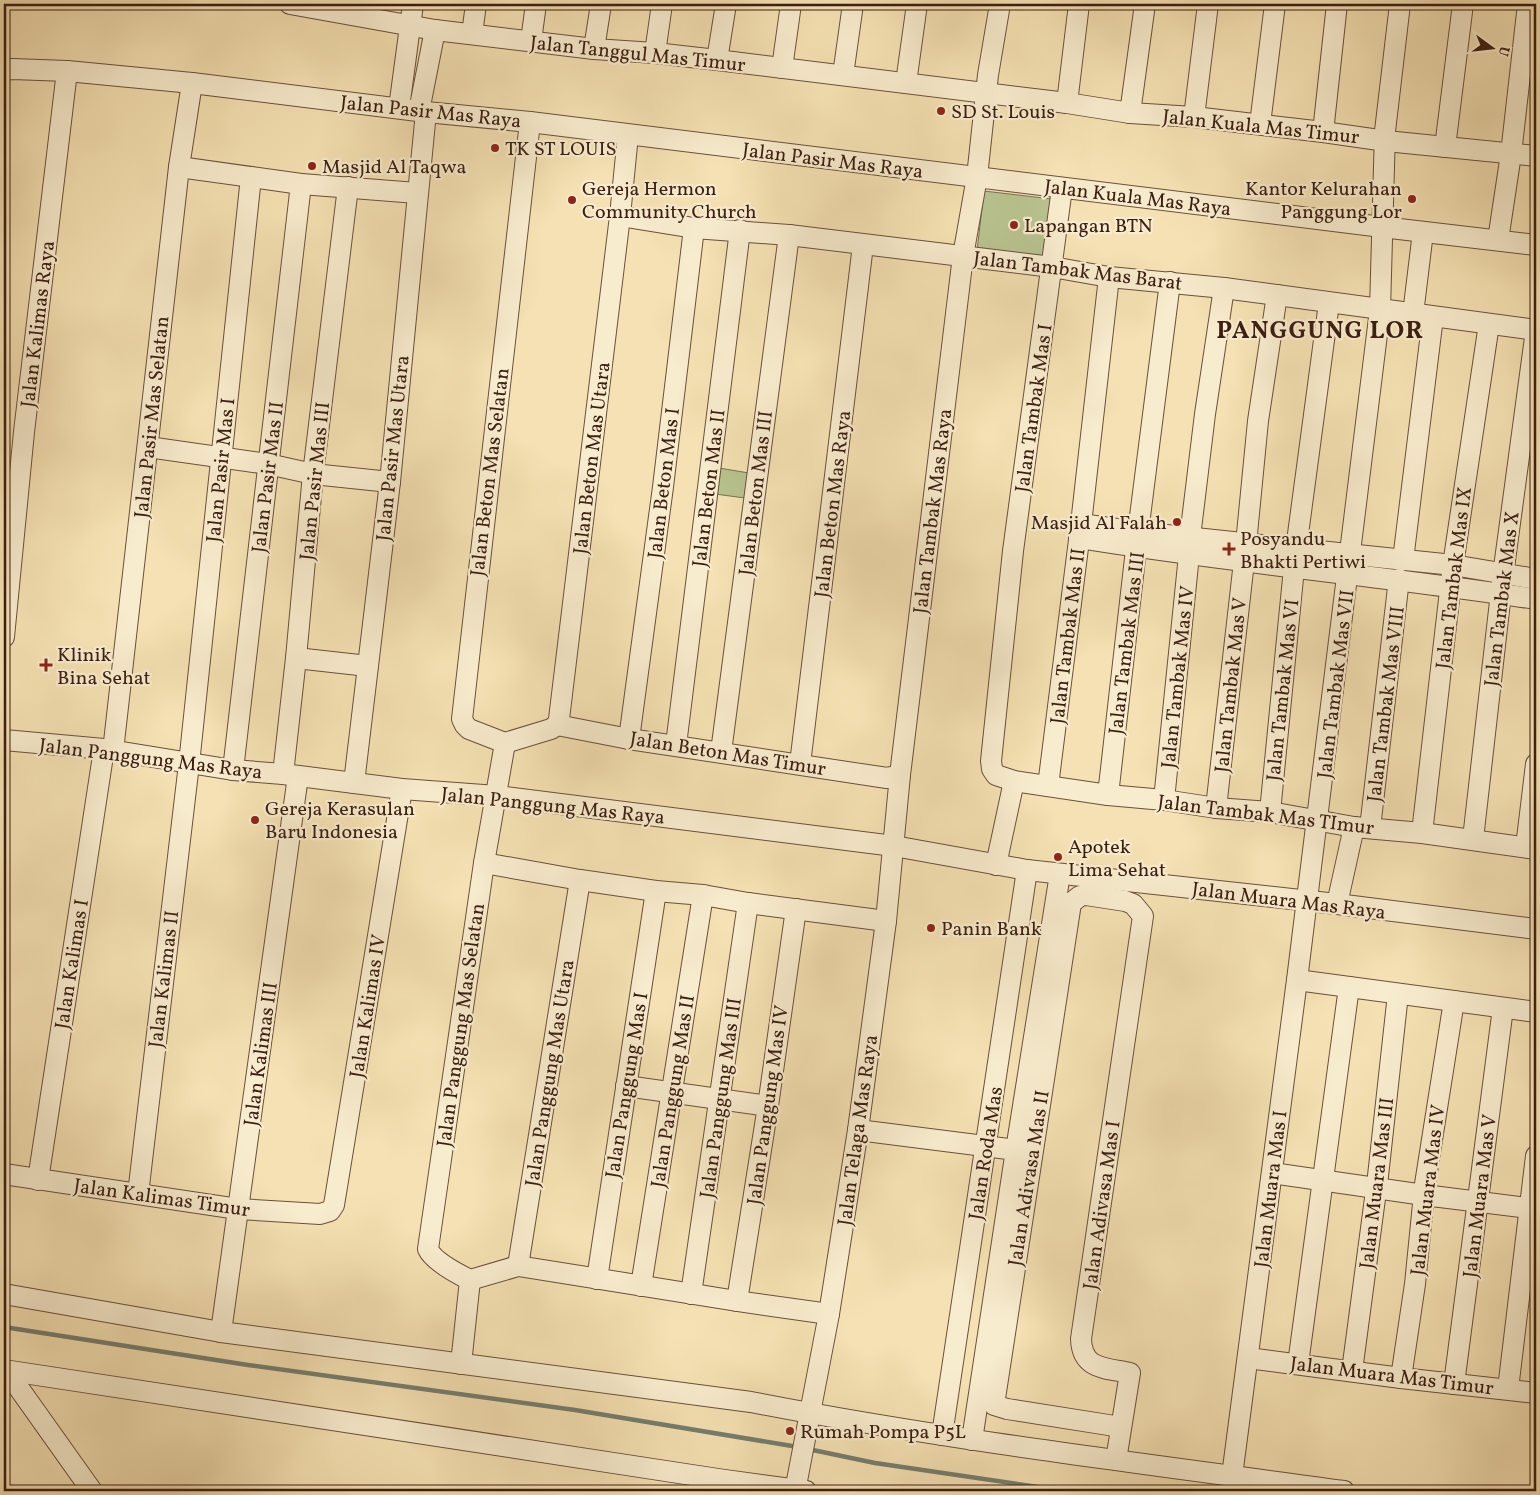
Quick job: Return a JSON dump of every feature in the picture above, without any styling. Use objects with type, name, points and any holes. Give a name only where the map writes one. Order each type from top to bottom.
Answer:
[{"type":"street","name":"Jalan Tanggul Mas Timur","points":[[293,4],[353,9],[410,26],[435,30],[594,49],[717,60],[986,93]]},
{"type":"street","points":[[399,108],[413,4]]},
{"type":"street","points":[[472,34],[476,4]]},
{"type":"street","points":[[531,41],[536,4]]},
{"type":"street","points":[[594,49],[600,4]]},
{"type":"street","points":[[655,53],[662,4]]},
{"type":"street","points":[[717,60],[726,4]]},
{"type":"street","points":[[782,68],[791,4]]},
{"type":"street","points":[[843,75],[853,4]]},
{"type":"street","points":[[906,83],[917,4]]},
{"type":"street","name":"Jalan Tambak Mas Raya","points":[[894,846],[900,775],[963,256],[977,177],[986,93],[1000,4]]},
{"type":"street","points":[[1067,102],[1079,4]]},
{"type":"street","points":[[1130,113],[1145,4]]},
{"type":"street","points":[[1194,117],[1208,4]]},
{"type":"street","points":[[1260,124],[1275,4]]},
{"type":"street","points":[[1323,132],[1337,4]]},
{"type":"street","name":"Jalan Tambak Mas VII","points":[[1307,901],[1380,310],[1386,131],[1400,4]]},
{"type":"street","points":[[1445,147],[1463,4]]},
{"type":"street","points":[[1498,240],[1511,154],[1528,4]]},
{"type":"street","name":"Jalan Pasir Mas Utara","points":[[354,783],[390,482],[417,193],[422,111],[435,30]]},
{"type":"street","name":"Jalan Pasir Mas Raya","points":[[4,70],[67,71],[192,84],[530,122],[977,177]]},
{"type":"street","name":"Jalan Kalimas Raya","points":[[4,637],[24,432],[67,71]]},
{"type":"street","name":"Jalan Pasir Mas Selatan","points":[[108,750],[148,447],[179,167],[192,84]]},
{"type":"street","name":"Jalan Kuala Mas Timur","points":[[986,93],[1067,102],[1130,113],[1194,117],[1386,141],[1536,156]]},
{"type":"street","name":"Jalan Beton Mas Selatan","points":[[505,743],[469,729],[462,719],[530,122]]},
{"type":"street","name":"Jalan Beton Mas Utara","points":[[557,725],[560,713],[620,216],[628,135]]},
{"type":"street","points":[[179,167],[301,184],[417,193]]},
{"type":"street","name":"Jalan Pasir Mas I","points":[[189,764],[251,177]]},
{"type":"street","name":"Jalan Kuala Mas Raya","points":[[977,177],[1382,228],[1536,245]]},
{"type":"street","name":"Jalan Pasir Mas II","points":[[233,770],[301,184]]},
{"type":"street","name":"Jalan Pasir Mas III","points":[[290,775],[296,658],[313,474],[348,187]]},
{"type":"street","name":"Jalan Tambak Mas I","points":[[1005,778],[992,769],[991,761],[1011,570],[1062,188]]},
{"type":"street","name":"Jalan Tambak Mas Barat","points":[[620,216],[694,228],[789,235],[1052,267],[1109,277],[1224,288],[1536,330]]},
{"type":"street","name":"Jalan Beton Mas I","points":[[629,738],[663,487],[694,228]]},
{"type":"street","name":"Jalan Beton Mas II","points":[[676,745],[740,230]]},
{"type":"street","points":[[1413,314],[1423,232]]},
{"type":"street","name":"Jalan Beton Mas III","points":[[722,752],[789,235]]},
{"type":"street","name":"Jalan Beton Mas Raya","points":[[800,764],[863,245]]},
{"type":"street","name":"Jalan Tambak Mas II","points":[[1048,786],[1109,277]]},
{"type":"street","name":"Jalan Tambak Mas III","points":[[1108,795],[1170,282]]},
{"type":"street","name":"Jalan Tambak Mas IV","points":[[1164,800],[1205,414],[1224,288]]},
{"type":"street","name":"Jalan Tambak Mas V","points":[[1216,808],[1258,421],[1277,295]]},
{"type":"street","name":"Jalan Tambak Mas VI","points":[[1270,812],[1295,559],[1329,303]]},
{"type":"street","name":"Jalan Tambak Mas VIII","points":[[1337,904],[1362,828],[1401,570],[1433,317]]},
{"type":"street","name":"Jalan Tambak Mas IX","points":[[1422,833],[1453,565],[1489,324]]},
{"type":"street","name":"Jalan Tambak Mas X","points":[[1473,840],[1502,584],[1536,330]]},
{"type":"street","points":[[148,447],[268,464],[313,474],[390,482]]},
{"type":"street","points":[[1080,531],[1138,540],[1401,570],[1453,565],[1536,599]]},
{"type":"street","points":[[1401,570],[1451,586],[1502,584],[1536,579]]},
{"type":"street","points":[[296,658],[368,666]]},
{"type":"street","points":[[497,796],[505,743],[551,729],[557,725]]},
{"type":"street","name":"Jalan Beton Mas Timur","points":[[557,725],[887,778],[900,775]]},
{"type":"street","name":"Jalan Panggung Mas Raya","points":[[4,740],[108,750],[233,770],[402,789],[497,796],[894,846]]},
{"type":"street","name":"Jalan Kalimas I","points":[[38,1180],[108,750]]},
{"type":"street","name":"Jalan Kalimas II","points":[[138,1194],[189,764]]},
{"type":"street","points":[[1531,848],[1536,764]]},
{"type":"street","name":"Jalan Kalimas III","points":[[221,1332],[238,1209],[290,775]]},
{"type":"street","points":[[996,865],[1005,778]]},
{"type":"street","name":"Jalan Tambak Mas TImur","points":[[1005,778],[1108,795],[1164,800],[1216,808],[1270,812],[1362,828],[1422,833],[1531,848]]},
{"type":"street","name":"Jalan Kalimas IV","points":[[320,1214],[330,1211],[334,1206],[402,789]]},
{"type":"street","name":"Jalan Panggung Mas Selatan","points":[[470,1280],[430,1254],[428,1244],[484,863],[497,796]]},
{"type":"street","name":"Jalan Muara Mas Raya","points":[[894,846],[1027,870],[1337,904],[1536,930]]},
{"type":"street","name":"Jalan Telaga Mas Raya","points":[[797,1490],[858,1130],[894,846]]},
{"type":"street","points":[[484,863],[656,892],[704,895],[748,903],[886,921]]},
{"type":"street","name":"Jalan Roda Mas","points":[[942,1434],[1027,870]]},
{"type":"street","name":"Jalan Roda Mas","points":[[972,1440],[1060,874]]},
{"type":"street","name":"Jalan Panggung Mas Utara","points":[[518,1266],[580,880]]},
{"type":"street","name":"Jalan Panggung Mas I","points":[[596,1279],[656,892]]},
{"type":"street","name":"Jalan Panggung Mas II","points":[[641,1286],[704,895]]},
{"type":"street","name":"Jalan Adivasa Mas II","points":[[1121,1427],[997,1407],[994,1405],[994,1400],[1071,903],[1080,896],[1094,896],[1133,904],[1143,916]]},
{"type":"street","name":"Jalan Muara Mas I","points":[[1232,1476],[1307,901]]},
{"type":"street","name":"Jalan Panggung Mas III","points":[[691,1294],[748,903]]},
{"type":"street","name":"Jalan Panggung Mas IV","points":[[737,1301],[768,1106],[796,909]]},
{"type":"street","name":"Jalan Adivasa Mas I","points":[[1116,1460],[1130,1373],[1092,1365],[1083,1352],[1081,1339],[1143,916]]},
{"type":"street","points":[[1297,980],[1536,1012]]},
{"type":"street","points":[[1298,1364],[1349,987]]},
{"type":"street","name":"Jalan Muara Mas III","points":[[1352,1371],[1377,1182],[1398,994]]},
{"type":"street","name":"Jalan Muara Mas IV","points":[[1401,1378],[1415,1284],[1425,1189],[1454,1001]]},
{"type":"street","name":"Jalan Muara Mas V","points":[[1454,1384],[1503,1008]]},
{"type":"street","points":[[626,1086],[768,1106]]},
{"type":"street","points":[[858,1130],[1016,1150]]},
{"type":"street","points":[[1508,1389],[1533,1204],[1536,1156]]},
{"type":"street","points":[[1273,1168],[1533,1204]]},
{"type":"street","name":"Jalan Kalimas Timur","points":[[4,1174],[238,1209],[320,1214]]},
{"type":"street","points":[[461,1364],[470,1280],[518,1266],[828,1314]]},
{"type":"street","points":[[4,1294],[221,1332],[751,1402],[809,1417],[1344,1491]]},
{"type":"street","name":"Jalan Muara Mas Timur","points":[[1248,1358],[1401,1378],[1536,1392]]},
{"type":"street","points":[[5,1370],[717,1485],[797,1490]]},
{"type":"street","points":[[5,1370],[92,1491]]},
{"type":"green space","name":"Lapangan BTN","points":[[984,191],[1052,199],[1045,259],[977,251]]},
{"type":"green space","points":[[719,468],[749,473],[745,498],[715,494]]},
{"type":"waterway","points":[[4,1327],[248,1365],[575,1410],[798,1447]]},
{"type":"waterway","points":[[808,1449],[875,1463],[1065,1491]]},
{"type":"place","name":"SD St. Louis","points":[[941,111]]},
{"type":"place","name":"TK ST LOUIS","points":[[495,148]]},
{"type":"place","name":"Masjid Al Taqwa","points":[[312,166]]},
{"type":"place","name":"Kantor Kelurahan Panggung Lor","points":[[1412,199]]},
{"type":"place","name":"Gereja Hermon Community Church","points":[[572,200]]},
{"type":"place","name":"Lapangan BTN","points":[[1014,225]]},
{"type":"place","name":"Masjid Al Falah","points":[[1177,522]]},
{"type":"place","name":"Posyandu Bhakti Pertiwi","points":[[1229,549]]},
{"type":"place","name":"Klinik Bina Sehat","points":[[46,665]]},
{"type":"place","name":"Gereja Kerasulan Baru Indonesia","points":[[255,820]]},
{"type":"place","name":"Apotek Lima Sehat","points":[[1058,857]]},
{"type":"place","name":"Panin Bank","points":[[931,928]]},
{"type":"place","name":"Rumah Pompa P5L","points":[[790,1431]]},
{"type":"district","name":"PANGGUNG LOR","points":[[1320,329]]}]
